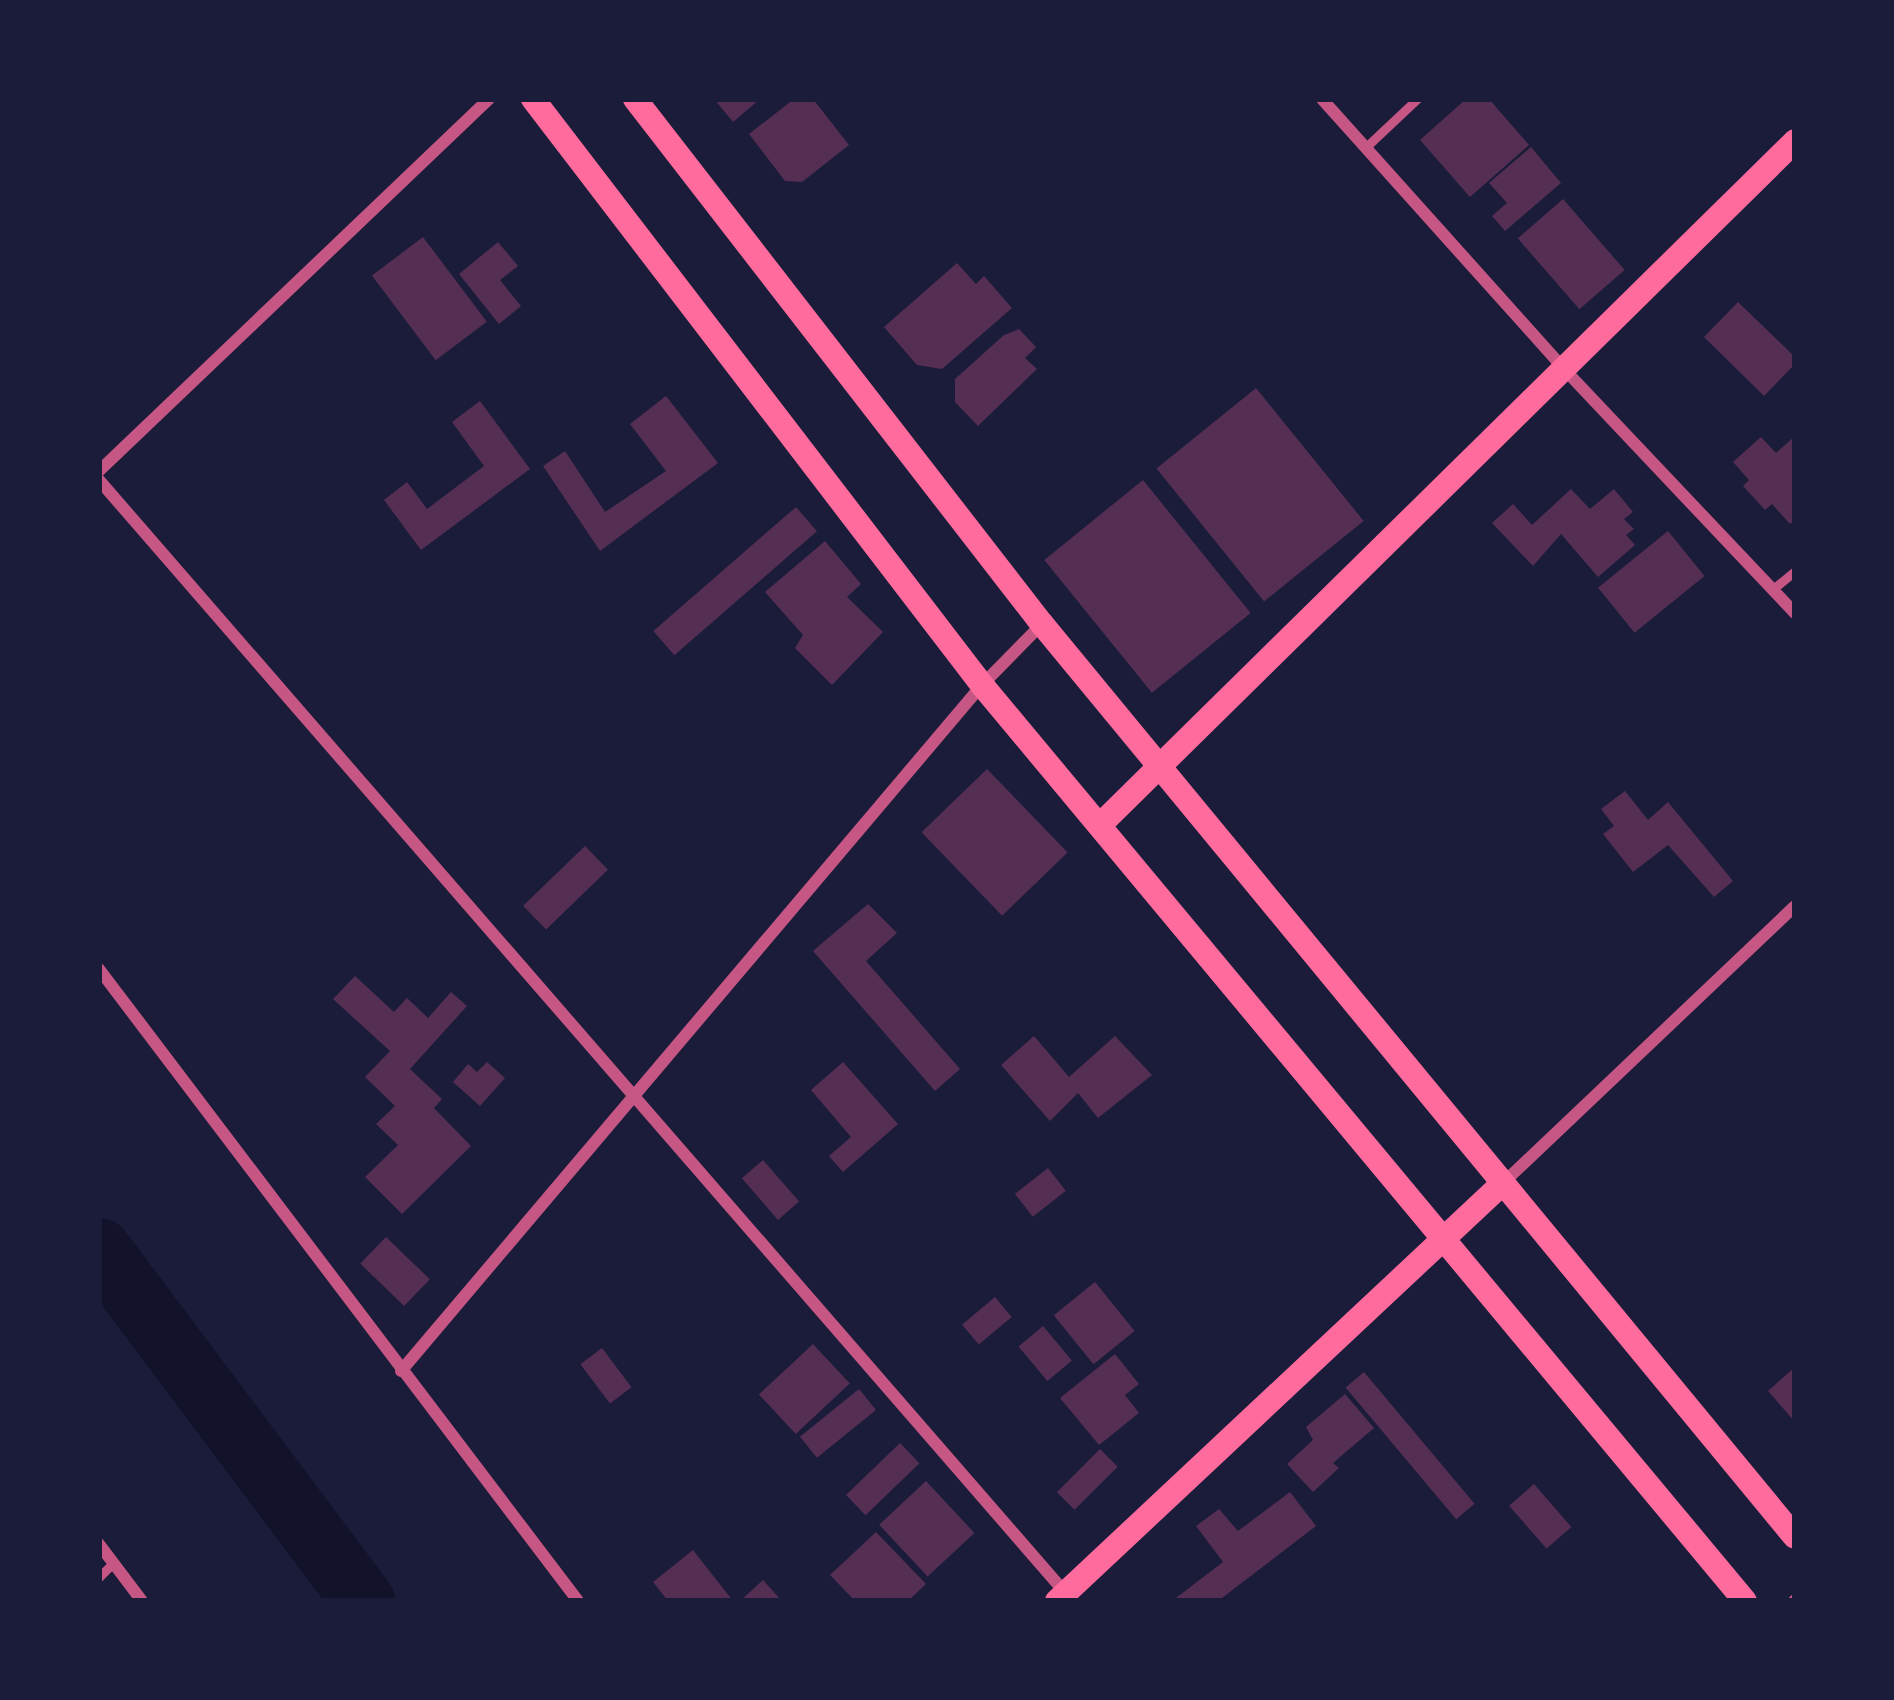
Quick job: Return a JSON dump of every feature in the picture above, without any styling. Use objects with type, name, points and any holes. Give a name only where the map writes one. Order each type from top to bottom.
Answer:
[{"type":"main road","points":[[533,99],[982,685],[1102,823],[1745,1601]]},
{"type":"main road","points":[[635,99],[1042,624],[1795,1537]]},
{"type":"main road","points":[[1102,823],[1795,140]]},
{"type":"main road","points":[[1065,1598],[1501,1185]]},
{"type":"street","points":[[489,99],[99,475],[639,1096],[1065,1598]]},
{"type":"street","points":[[1322,99],[1565,370],[1795,613]]},
{"type":"street","points":[[401,1371],[639,1096],[982,685],[1042,624]]},
{"type":"street","points":[[1501,1185],[1795,906]]},
{"type":"street","points":[[99,969],[578,1601]]},
{"type":"street","points":[[99,1544],[142,1601]]},
{"type":"lane","points":[[1366,147],[1417,99]]},
{"type":"lane","points":[[1774,589],[1795,571]]},
{"type":"lane","points":[[99,1577],[113,1563]]},
{"type":"building","points":[[714,99],[760,99],[733,122]]},
{"type":"building","points":[[794,99],[813,99],[849,145],[802,182],[785,181],[749,134]]},
{"type":"building","points":[[1466,99],[1489,99],[1529,145],[1470,197],[1420,140]]},
{"type":"building","points":[[1531,147],[1561,183],[1505,231],[1492,216],[1507,203],[1489,183]]},
{"type":"building","points":[[1563,199],[1625,270],[1579,309],[1518,238]]},
{"type":"building","points":[[423,237],[487,322],[436,360],[372,276]]},
{"type":"building","points":[[498,242],[518,266],[500,280],[521,306],[499,324],[459,274]]},
{"type":"building","points":[[957,263],[976,284],[984,276],[1012,308],[942,369],[917,365],[884,327]]},
{"type":"building","points":[[1738,302],[1795,357],[1795,364],[1764,396],[1704,337]]},
{"type":"building","points":[[1019,329],[1036,347],[1025,358],[1037,369],[978,426],[955,402],[955,379],[1004,335]]},
{"type":"building","points":[[1256,388],[1364,521],[1264,601],[1157,469]]},
{"type":"building","points":[[666,396],[718,463],[600,551],[543,466],[565,451],[605,512],[666,471],[630,424]]},
{"type":"building","points":[[480,401],[530,469],[421,550],[384,500],[407,482],[427,509],[484,466],[452,422]]},
{"type":"building","points":[[1795,436],[1795,520],[1790,524],[1772,504],[1765,510],[1743,486],[1749,480],[1733,462],[1761,437],[1776,453]]},
{"type":"building","points":[[1143,480],[1251,613],[1152,693],[1044,560]]},
{"type":"building","points":[[1571,489],[1590,509],[1614,489],[1633,512],[1624,519],[1634,529],[1626,535],[1635,545],[1598,577],[1561,534],[1533,566],[1492,523],[1513,504],[1532,525]]},
{"type":"building","points":[[796,507],[817,531],[674,655],[653,631]]},
{"type":"building","points":[[1668,531],[1705,576],[1635,633],[1598,588]]},
{"type":"building","points":[[825,541],[861,584],[847,597],[883,632],[832,685],[795,648],[803,635],[765,592]]},
{"type":"building","points":[[987,769],[1068,852],[1002,916],[922,832]]},
{"type":"building","points":[[1625,791],[1648,820],[1668,802],[1733,881],[1714,897],[1668,845],[1633,872],[1603,834],[1614,826],[1601,809]]},
{"type":"building","points":[[585,846],[608,870],[546,929],[523,906]]},
{"type":"building","points":[[868,904],[897,933],[866,961],[960,1069],[935,1091],[813,951]]},
{"type":"building","points":[[355,976],[394,1012],[407,998],[428,1018],[451,992],[467,1006],[410,1069],[442,1099],[434,1108],[471,1146],[402,1214],[365,1177],[398,1145],[376,1124],[395,1106],[365,1077],[390,1051],[333,999]]},
{"type":"building","points":[[1034,1036],[1069,1077],[1115,1036],[1152,1075],[1098,1118],[1078,1093],[1050,1121],[1001,1065]]},
{"type":"building","points":[[487,1062],[505,1078],[480,1106],[453,1082],[468,1064],[477,1072]]},
{"type":"building","points":[[843,1062],[898,1124],[843,1172],[829,1156],[851,1137],[811,1090]]},
{"type":"building","points":[[763,1160],[799,1202],[778,1220],[742,1178]]},
{"type":"building","points":[[1048,1168],[1066,1191],[1033,1217],[1015,1194]]},
{"type":"building","points":[[386,1237],[430,1279],[404,1306],[360,1264]]},
{"type":"building","points":[[1095,1282],[1135,1331],[1093,1364],[1054,1315]]},
{"type":"building","points":[[995,1297],[1012,1317],[979,1345],[962,1325]]},
{"type":"building","points":[[1043,1326],[1072,1360],[1047,1381],[1018,1347]]},
{"type":"building","points":[[813,1344],[850,1383],[796,1434],[759,1394]]},
{"type":"building","points":[[602,1348],[631,1387],[610,1403],[580,1364]]},
{"type":"building","points":[[1115,1354],[1139,1384],[1125,1395],[1139,1413],[1099,1445],[1060,1398]]},
{"type":"building","points":[[1795,1367],[1795,1422],[1768,1391]]},
{"type":"building","points":[[1364,1372],[1475,1504],[1456,1519],[1346,1387]]},
{"type":"building","points":[[859,1389],[876,1410],[817,1458],[800,1437]]},
{"type":"building","points":[[1345,1394],[1374,1428],[1333,1463],[1339,1468],[1313,1492],[1287,1464],[1313,1440],[1306,1427]]},
{"type":"building","points":[[900,1443],[919,1463],[865,1515],[846,1495]]},
{"type":"building","points":[[1100,1449],[1118,1467],[1075,1510],[1057,1492]]},
{"type":"building","points":[[926,1481],[974,1533],[928,1577],[879,1525]]},
{"type":"building","points":[[1534,1484],[1571,1527],[1546,1549],[1509,1506]]},
{"type":"building","points":[[1290,1492],[1316,1526],[1218,1601],[1172,1601],[1223,1562],[1196,1526],[1219,1509],[1238,1531]]},
{"type":"building","points":[[876,1532],[926,1584],[908,1601],[855,1601],[830,1575]]},
{"type":"building","points":[[693,1550],[733,1601],[668,1601],[653,1582]]},
{"type":"building","points":[[763,1580],[782,1601],[740,1601]]},
{"type":"waterway","points":[[99,1249],[363,1601]]}]
